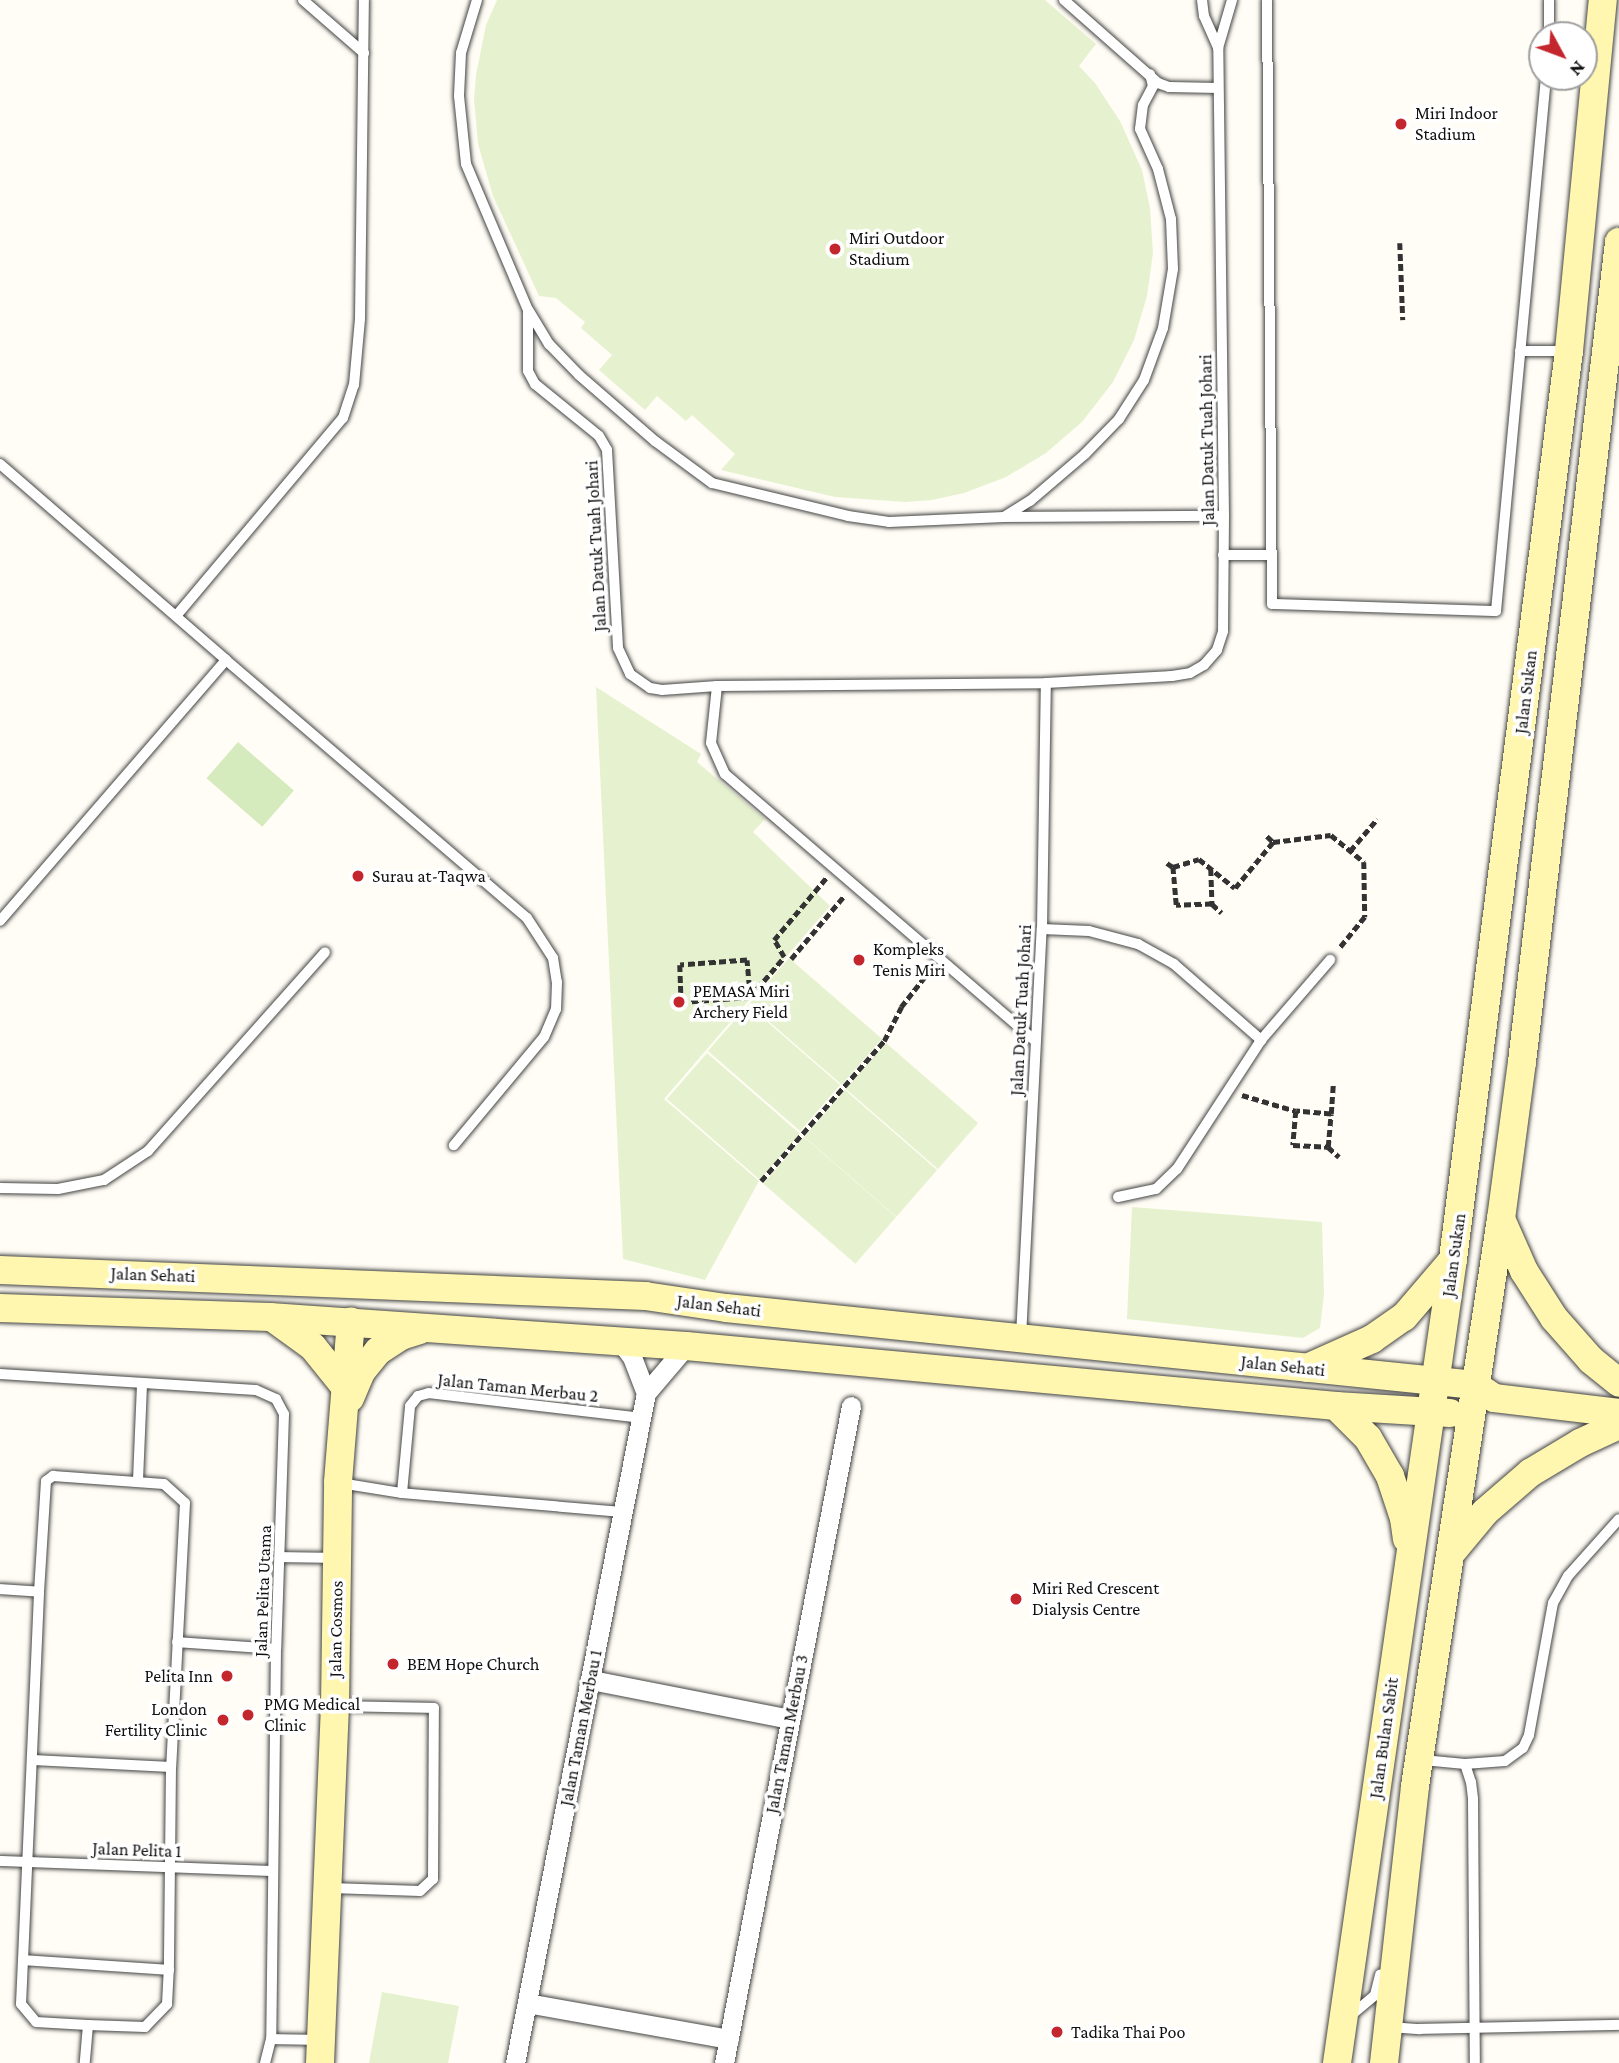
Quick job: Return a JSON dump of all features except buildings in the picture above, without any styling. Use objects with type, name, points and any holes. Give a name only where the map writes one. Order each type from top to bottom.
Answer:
[{"type":"main road","name":"Jalan Sukan","points":[[1431,1413],[1569,351],[1603,0]]},
{"type":"main road","points":[[1384,2063],[1417,1773],[1450,1554],[1480,1398],[1616,297],[1619,242]]},
{"type":"main road","points":[[1501,1219],[1524,1271],[1554,1318],[1591,1360],[1619,1383]]},
{"type":"main road","points":[[1305,1369],[1372,1339],[1404,1317],[1453,1259]]},
{"type":"main road","name":"Jalan Sehati","points":[[0,1270],[645,1296],[726,1308],[1436,1383],[1480,1398]]},
{"type":"main road","points":[[125,1273],[154,1289],[306,1295],[328,1305],[351,1322],[378,1305],[405,1298],[620,1307],[632,1305],[645,1296]]},
{"type":"main road","name":"Jalan Sehati","points":[[0,1308],[270,1317],[620,1341],[1431,1413],[1480,1398]]},
{"type":"main road","points":[[270,1317],[313,1347],[346,1388]]},
{"type":"main road","name":"Jalan Cosmos","points":[[320,2051],[335,1706],[338,1482],[351,1322]]},
{"type":"main road","points":[[344,1417],[361,1372],[379,1351],[401,1336],[426,1328]]},
{"type":"main road","points":[[1480,1398],[1619,1413]]},
{"type":"main road","points":[[1336,1406],[1368,1438],[1390,1476],[1404,1518],[1410,1559]]},
{"type":"main road","name":"Jalan Bulan Sabit","points":[[1337,2063],[1431,1413]]},
{"type":"main road","points":[[1450,1554],[1485,1512],[1530,1473],[1580,1443],[1619,1425]]},
{"type":"street","points":[[620,1341],[632,1357],[646,1393],[686,1346]]},
{"type":"street","name":"Jalan Taman Merbau 1","points":[[515,2063],[646,1393]]},
{"type":"street","name":"Jalan Taman Merbau 3","points":[[724,2063],[851,1406]]},
{"type":"street","points":[[591,1679],[790,1719]]},
{"type":"street","points":[[527,2003],[729,2039]]},
{"type":"lane","points":[[303,0],[364,53]]},
{"type":"lane","points":[[176,616],[343,418],[354,385],[360,319],[364,0]]},
{"type":"lane","name":"Jalan Datuk Tuah Johari","points":[[477,0],[461,53],[459,96],[466,164],[528,310],[528,371],[535,384],[589,425],[600,436],[607,450],[615,630],[623,663],[630,674],[650,688],[1046,683],[1172,677],[1190,673],[1204,665],[1217,650],[1223,631],[1224,516],[1217,88],[1218,48],[1232,0]]},
{"type":"lane","points":[[1064,0],[1164,86],[1217,88]]},
{"type":"lane","name":"Jalan Datuk Tuah Johari","points":[[1202,0],[1205,16],[1218,48]]},
{"type":"lane","points":[[1267,0],[1272,604],[1496,611],[1545,91]]},
{"type":"lane","points":[[1549,0],[1549,21]]},
{"type":"lane","points":[[1004,517],[1030,500],[1085,454],[1119,419],[1144,380],[1163,328],[1173,269],[1171,219],[1158,170],[1140,129],[1143,106],[1153,86],[1150,74]]},
{"type":"lane","points":[[528,310],[549,344],[579,375],[655,441],[712,483],[848,516],[890,523],[1004,517],[1224,516]]},
{"type":"lane","points":[[1520,351],[1569,351]]},
{"type":"lane","points":[[0,464],[527,918],[553,958],[557,982],[556,1009],[544,1037],[454,1145]]},
{"type":"lane","points":[[1223,555],[1271,555]]},
{"type":"lane","points":[[0,921],[226,660]]},
{"type":"lane","name":"Jalan Datuk Tuah Johari","points":[[1021,1338],[1042,929],[1046,683]]},
{"type":"lane","points":[[717,686],[711,743],[725,774],[1035,1041]]},
{"type":"lane","points":[[1042,929],[1089,931],[1138,944],[1174,964],[1261,1040]]},
{"type":"lane","points":[[0,1188],[58,1189],[104,1180],[148,1151],[325,951]]},
{"type":"lane","points":[[1118,1197],[1157,1189],[1177,1169],[1261,1040],[1330,960]]},
{"type":"lane","name":"Jalan Pelita Utama","points":[[0,1374],[256,1390],[276,1399],[284,1414],[276,1649],[271,2039],[265,2063]]},
{"type":"lane","points":[[138,1479],[142,1383]]},
{"type":"lane","name":"Jalan Taman Merbau 2","points":[[402,1493],[410,1406],[418,1396],[429,1393],[642,1418]]},
{"type":"lane","points":[[49,1477],[138,1479],[164,1484],[185,1503],[171,1767],[167,2004],[145,2027],[36,2022],[21,2004],[39,1592],[49,1477]]},
{"type":"lane","points":[[338,1482],[402,1493],[622,1512]]},
{"type":"lane","points":[[1385,1945],[1401,1837],[1417,1773],[1465,1764],[1505,1761],[1523,1748],[1529,1735],[1553,1603],[1568,1576],[1619,1519]]},
{"type":"lane","points":[[280,1557],[337,1558]]},
{"type":"lane","points":[[0,1589],[39,1592]]},
{"type":"lane","points":[[177,1642],[276,1649]]},
{"type":"lane","points":[[327,1888],[420,1891],[433,1879],[434,1708],[335,1706]]},
{"type":"lane","points":[[33,1760],[171,1767]]},
{"type":"lane","points":[[1465,1764],[1473,1799],[1475,2063]]},
{"type":"lane","name":"Jalan Pelita 1","points":[[0,1861],[273,1871]]},
{"type":"lane","points":[[1342,2022],[1376,1995],[1383,1958]]},
{"type":"lane","points":[[23,1961],[169,1970]]},
{"type":"lane","points":[[85,2063],[88,2025]]},
{"type":"lane","points":[[1389,2026],[1619,2025]]},
{"type":"lane","points":[[271,2039],[320,2051]]},
{"type":"path","points":[[1400,243],[1402,320]]},
{"type":"path","points":[[1350,850],[1377,819]]},
{"type":"path","points":[[1173,867],[1199,859],[1235,888],[1273,842],[1331,835],[1364,862],[1365,917],[1330,960]]},
{"type":"path","points":[[1267,836],[1273,842]]},
{"type":"path","points":[[1167,863],[1173,867]]},
{"type":"path","points":[[1173,867],[1176,905],[1212,904],[1222,913]]},
{"type":"path","points":[[750,997],[747,960],[680,965],[681,1002],[750,997],[784,957],[774,940],[834,868]]},
{"type":"path","points":[[1211,869],[1212,904]]},
{"type":"path","points":[[791,959],[853,885]]},
{"type":"path","points":[[761,1181],[884,1041],[901,1007],[940,959]]},
{"type":"path","points":[[1328,1147],[1333,1085]]},
{"type":"path","points":[[1228,1091],[1296,1111],[1331,1114]]},
{"type":"path","points":[[1296,1111],[1293,1145],[1328,1147],[1339,1157]]},
{"type":"green space","name":"Miri Outdoor Stadium","points":[[497,0],[1045,0],[1096,44],[1079,66],[1095,83],[1120,121],[1142,170],[1150,208],[1153,253],[1147,296],[1134,340],[1113,382],[1082,422],[1046,453],[1006,477],[964,493],[905,502],[835,497],[721,470],[735,454],[692,415],[686,421],[657,396],[645,410],[599,370],[612,355],[581,328],[585,322],[556,298],[539,296],[493,196],[478,144],[474,99],[476,75],[486,25]]},
{"type":"green space","name":"PEMASA Miri Archery Field","points":[[596,687],[701,754],[697,762],[765,819],[753,832],[830,906],[664,1099],[759,1181],[705,1280],[623,1259]]},
{"type":"green space","points":[[238,742],[294,791],[262,827],[207,778]]},
{"type":"green space","points":[[789,958],[882,1039],[842,1085],[749,1004]]},
{"type":"green space","points":[[748,1005],[840,1085],[800,1131],[708,1051]]},
{"type":"green space","points":[[886,1043],[978,1123],[938,1169],[846,1089]]},
{"type":"green space","points":[[707,1053],[800,1134],[760,1180],[667,1099]]},
{"type":"green space","points":[[845,1090],[937,1170],[896,1217],[804,1137]]},
{"type":"green space","points":[[804,1137],[896,1217],[855,1264],[763,1184]]},
{"type":"green space","points":[[1132,1207],[1322,1222],[1324,1294],[1320,1328],[1303,1338],[1127,1319]]},
{"type":"green space","points":[[382,1992],[459,2006],[448,2063],[369,2063]]},
{"type":"place","name":"Miri Indoor Stadium","points":[[1401,124]]},
{"type":"place","name":"Miri Outdoor Stadium","points":[[835,249]]},
{"type":"place","name":"Surau at-Taqwa","points":[[358,876]]},
{"type":"place","name":"Kompleks Tenis Miri","points":[[859,960]]},
{"type":"place","name":"PEMASA Miri Archery Field","points":[[679,1002]]},
{"type":"place","name":"Miri Red Crescent Dialysis Centre","points":[[1016,1599]]},
{"type":"place","name":"BEM Hope Church","points":[[393,1664]]},
{"type":"place","name":"Pelita Inn","points":[[227,1676]]},
{"type":"place","name":"PMG Medical Clinic","points":[[248,1715]]},
{"type":"place","name":"London Fertility Clinic","points":[[223,1720]]},
{"type":"place","name":"Tadika Thai Poo","points":[[1057,2032]]}]
